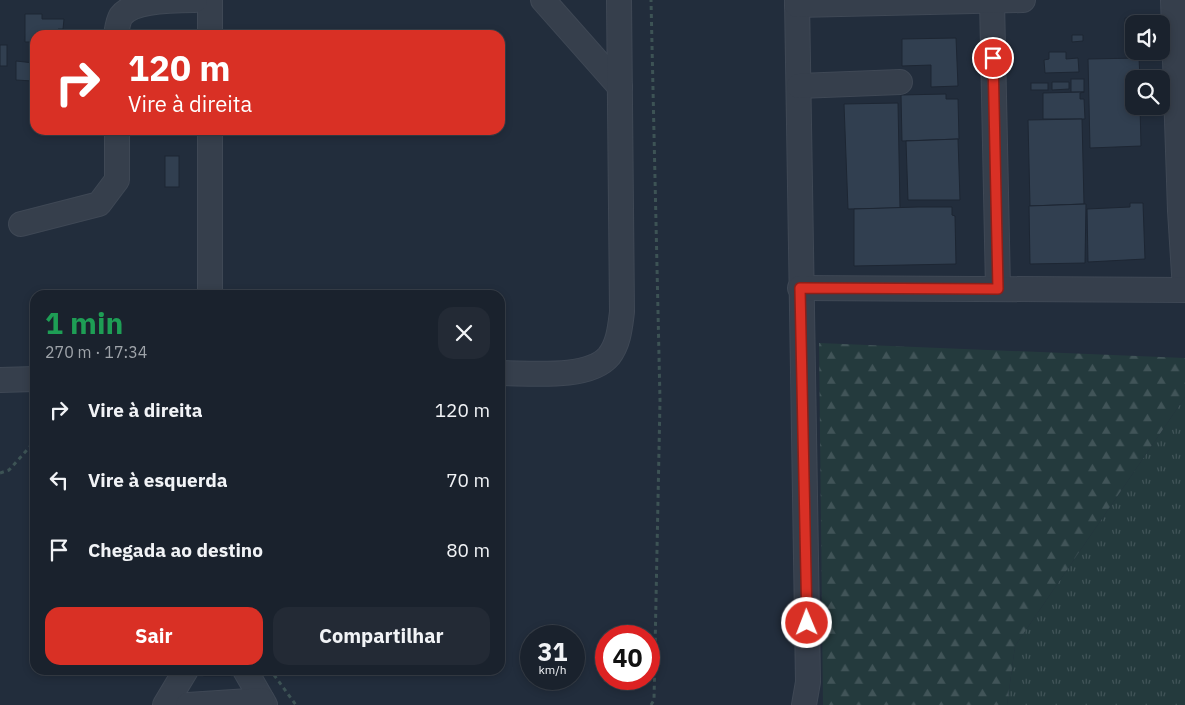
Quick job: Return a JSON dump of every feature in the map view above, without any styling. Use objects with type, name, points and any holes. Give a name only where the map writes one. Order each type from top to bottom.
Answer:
[{"type":"street","points":[[117,30],[120,17],[130,8],[163,0],[195,0]]},
{"type":"street","points":[[210,0],[210,30]]},
{"type":"street","points":[[542,0],[620,87]]},
{"type":"street","points":[[505,373],[572,373],[580,371],[595,366],[609,356],[618,340],[622,312],[620,0]]},
{"type":"street","points":[[992,0],[998,289]]},
{"type":"street","points":[[804,705],[808,682],[800,288],[797,2],[1023,0]]},
{"type":"street","points":[[800,288],[1185,290],[1180,211],[1174,0]]},
{"type":"street","points":[[799,86],[900,82]]},
{"type":"street","points":[[20,224],[99,204],[117,180],[117,135]]},
{"type":"street","points":[[210,135],[210,290]]},
{"type":"street","points":[[0,380],[30,379]]},
{"type":"street","points":[[166,705],[183,675]]},
{"type":"street","points":[[188,705],[264,702],[248,675]]},
{"type":"path","points":[[651,0],[660,400],[654,700],[651,705]]},
{"type":"path","points":[[0,472],[9,470],[30,447]]},
{"type":"path","points":[[274,675],[296,705]]},
{"type":"green space","points":[[819,343],[1185,358],[1185,397],[1015,646],[1007,705],[823,705]]},
{"type":"green space","points":[[1185,397],[1185,705],[1007,705],[1015,646]]},
{"type":"building","points":[[25,14],[42,14],[42,19],[64,19],[63,29],[30,30],[30,42],[25,42]]},
{"type":"building","points":[[1072,35],[1083,35],[1083,41],[1072,42]]},
{"type":"building","points":[[956,38],[958,86],[931,87],[931,65],[902,66],[902,39]]},
{"type":"building","points":[[0,45],[7,45],[7,66],[0,66]]},
{"type":"building","points":[[1049,52],[1066,52],[1066,59],[1078,58],[1079,72],[1045,73],[1044,60],[1049,59]]},
{"type":"building","points":[[1088,59],[1139,60],[1140,70],[1125,70],[1125,115],[1140,115],[1141,146],[1090,148]]},
{"type":"building","points":[[16,61],[30,63],[30,81],[16,80]]},
{"type":"building","points":[[1071,79],[1084,79],[1084,92],[1071,92]]},
{"type":"building","points":[[1052,82],[1069,82],[1069,89],[1052,90]]},
{"type":"building","points":[[1031,83],[1048,83],[1048,90],[1031,90]]},
{"type":"building","points":[[1084,92],[1080,93],[1080,99],[1084,99],[1085,119],[1043,119],[1043,93]]},
{"type":"building","points":[[946,94],[946,99],[958,99],[959,139],[902,141],[901,95]]},
{"type":"building","points":[[898,103],[900,208],[848,209],[844,104]]},
{"type":"building","points":[[1082,119],[1084,204],[1030,206],[1028,120]]},
{"type":"building","points":[[958,139],[960,200],[908,200],[906,141]]},
{"type":"building","points":[[165,156],[179,156],[179,187],[165,187]]},
{"type":"building","points":[[1130,203],[1143,203],[1145,259],[1088,262],[1087,209],[1130,207]]},
{"type":"building","points":[[1086,204],[1085,263],[1030,264],[1029,206]]},
{"type":"building","points":[[952,207],[952,215],[955,216],[956,264],[854,266],[854,209]]},
{"type":"building","points":[[204,675],[230,675],[230,676]]},
{"type":"route","points":[[807,623],[800,288],[998,289],[993,58]]}]
